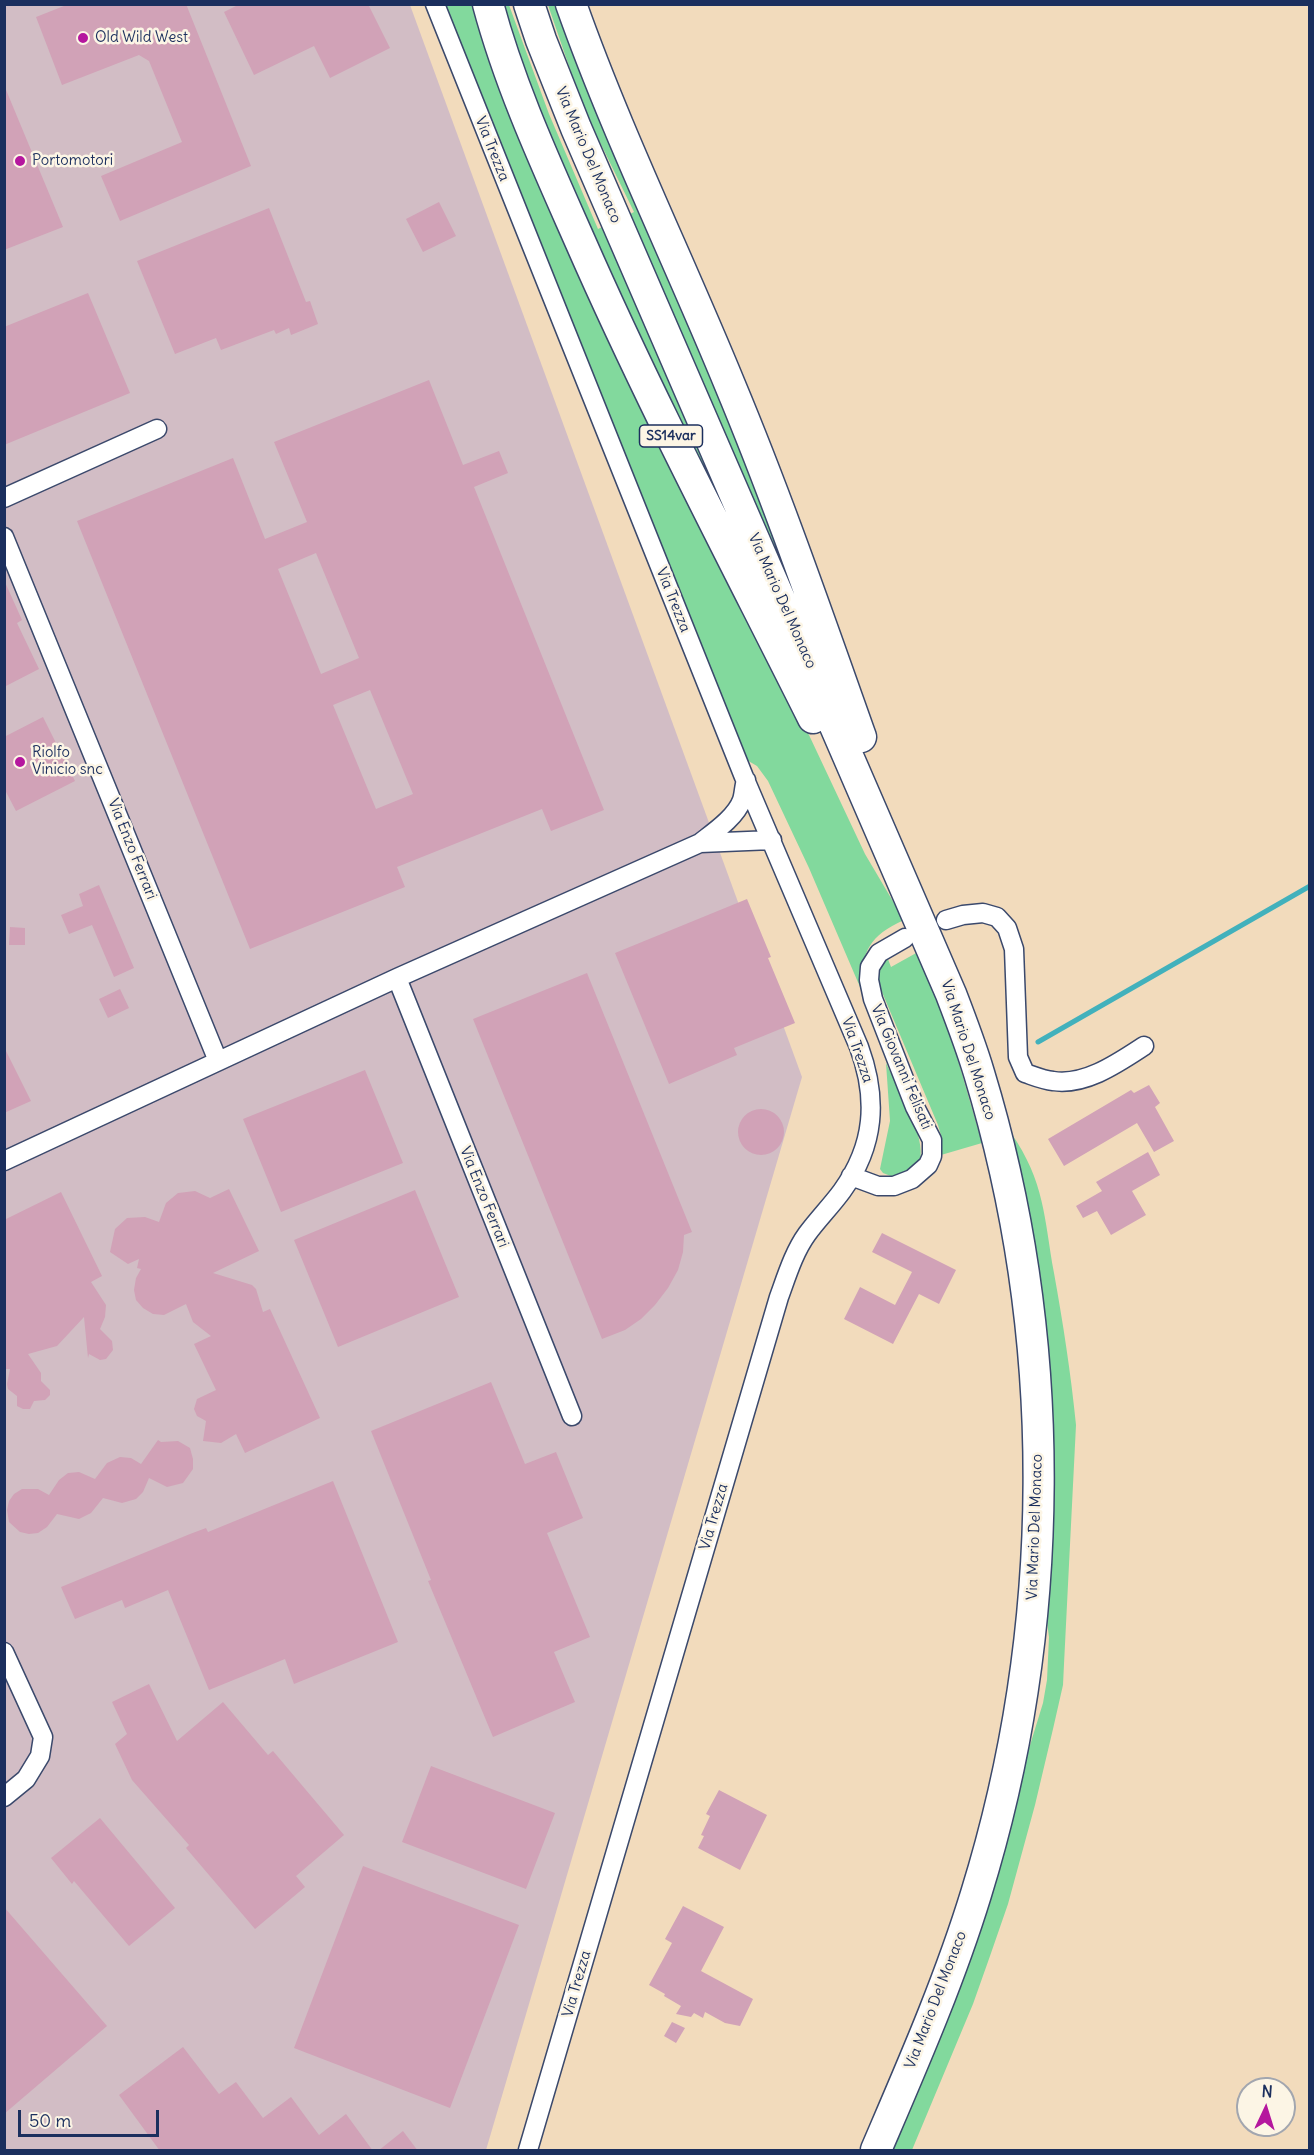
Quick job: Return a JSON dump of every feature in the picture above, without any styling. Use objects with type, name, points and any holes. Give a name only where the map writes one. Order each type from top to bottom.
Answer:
[{"type":"highway","name":"SS14var","points":[[488,4],[512,78],[556,188],[654,403],[833,757],[890,850]]},
{"type":"highway","name":"Via Mario Del Monaco","points":[[529,4],[558,84],[615,218],[951,994],[979,1074],[1016,1231],[1032,1341],[1037,1410],[1039,1518],[1029,1638],[1012,1748],[999,1812],[976,1894],[945,1982],[876,2151]]},
{"type":"highway","points":[[571,4],[595,71],[731,386],[779,511],[875,774],[890,850]]},
{"type":"street","name":"Via Trezza","points":[[435,4],[746,780],[855,1037],[870,1084],[872,1111],[861,1156],[851,1176],[806,1235],[791,1264],[779,1297],[528,2151]]},
{"type":"street","points":[[4,498],[157,429]]},
{"type":"street","name":"Via Enzo Ferrari","points":[[4,537],[218,1061]]},
{"type":"street","points":[[4,1161],[397,978],[700,843],[737,809],[742,800],[746,780]]},
{"type":"street","points":[[722,825],[745,818],[763,819]]},
{"type":"street","points":[[741,842],[763,819]]},
{"type":"street","points":[[700,843],[772,840]]},
{"type":"street","points":[[946,920],[983,913],[997,917],[1007,928],[1014,949],[1018,1057],[1025,1073],[1053,1082],[1082,1080],[1120,1062],[1144,1046]]},
{"type":"street","name":"Via Giovanni Felisati","points":[[851,1176],[878,1186],[894,1185],[912,1179],[928,1165],[932,1156],[932,1140],[911,1096],[873,999],[869,980],[870,967],[879,952],[905,938]]},
{"type":"street","name":"Via Enzo Ferrari","points":[[397,978],[572,1416]]},
{"type":"street","points":[[4,1652],[43,1737],[40,1756],[26,1779],[4,1797]]},
{"type":"shaded area","points":[[5,5],[410,5],[802,1077],[486,2150],[5,2150]]},
{"type":"green space","points":[[441,5],[479,5],[793,701],[865,854],[904,920],[875,938],[863,963],[860,987],[809,868],[768,781],[757,766],[745,759]]},
{"type":"green space","points":[[497,5],[509,5],[549,114],[598,229],[604,226],[768,607],[602,270]]},
{"type":"green space","points":[[548,5],[562,5],[694,317],[796,594],[628,215],[634,212],[593,128]]},
{"type":"green space","points":[[918,952],[951,1036],[982,1143],[941,1155],[942,1139],[938,1125],[879,985],[877,974],[886,954],[891,967]]},
{"type":"green space","points":[[886,1063],[910,1112],[921,1151],[920,1163],[909,1172],[896,1178],[883,1173],[880,1169],[890,1121]]},
{"type":"green space","points":[[1011,1133],[1031,1168],[1042,1201],[1064,1330],[1076,1425],[1063,1685],[1035,1805],[1008,1904],[973,2004],[912,2150],[891,2150],[986,1906],[1008,1837],[1023,1768],[1043,1703],[1047,1680],[1049,1637],[1046,1614],[1052,1499],[1052,1418],[1042,1287],[1034,1237]]},
{"type":"building","points":[[69,4],[186,4],[251,166],[120,221],[101,176],[182,142],[149,61],[139,55],[62,85],[36,17]]},
{"type":"building","points":[[240,4],[368,4],[390,48],[330,78],[314,46],[254,75],[224,12]]},
{"type":"building","name":"Portomotori","points":[[4,85],[63,227],[4,250]]},
{"type":"building","points":[[439,202],[456,236],[423,252],[406,219]]},
{"type":"building","points":[[269,208],[306,302],[310,301],[318,324],[291,335],[289,328],[276,334],[274,330],[221,350],[216,338],[175,354],[137,261]]},
{"type":"building","points":[[88,293],[130,393],[4,445],[4,327]]},
{"type":"building","points":[[429,380],[463,465],[499,451],[508,473],[474,487],[604,810],[551,831],[542,809],[397,867],[405,887],[250,949],[77,521],[233,458],[265,539],[307,522],[274,442]],"holes":[[[316,553],[359,658],[321,674],[278,569]],[[370,690],[413,794],[376,809],[333,705]]]},
{"type":"building","points":[[4,580],[22,620],[17,623],[39,669],[4,687]]},
{"type":"building","points":[[43,717],[75,781],[16,811],[4,788],[4,737]]},
{"type":"building","points":[[99,885],[134,968],[114,977],[92,925],[69,934],[61,915],[83,906],[79,894]]},
{"type":"building","points":[[747,899],[795,1023],[734,1048],[737,1055],[669,1084],[615,953]]},
{"type":"building","points":[[10,927],[25,928],[25,945],[9,945]]},
{"type":"building","points":[[587,973],[692,1232],[684,1235],[683,1252],[678,1270],[655,1305],[625,1330],[602,1339],[473,1019]]},
{"type":"building","points":[[120,989],[129,1008],[108,1018],[99,999]]},
{"type":"building","points":[[4,1047],[31,1101],[4,1113]]},
{"type":"building","points":[[365,1070],[403,1163],[281,1212],[243,1119]]},
{"type":"building","points":[[1149,1085],[1160,1103],[1155,1107],[1174,1141],[1154,1152],[1137,1123],[1064,1166],[1048,1139],[1131,1090],[1134,1093]]},
{"type":"building","points":[[761,1109],[770,1110],[778,1115],[783,1123],[783,1141],[778,1149],[770,1154],[761,1155],[752,1154],[744,1149],[739,1141],[738,1132],[739,1123],[744,1115],[752,1110]]},
{"type":"building","points":[[1148,1152],[1160,1175],[1132,1191],[1146,1215],[1111,1235],[1097,1211],[1083,1218],[1076,1206],[1102,1191],[1096,1182]]},
{"type":"building","points":[[229,1189],[259,1251],[213,1273],[252,1285],[256,1289],[263,1312],[270,1309],[320,1418],[245,1453],[236,1434],[221,1443],[203,1441],[206,1421],[197,1416],[194,1409],[197,1399],[216,1390],[194,1344],[211,1336],[193,1322],[186,1304],[164,1315],[153,1314],[143,1308],[136,1300],[134,1290],[136,1278],[141,1269],[137,1268],[139,1259],[128,1264],[110,1252],[115,1229],[127,1218],[145,1217],[159,1222],[166,1203],[178,1193],[195,1191],[210,1198]]},
{"type":"building","points":[[415,1190],[459,1297],[338,1347],[294,1240]]},
{"type":"building","points":[[61,1192],[102,1276],[91,1282],[106,1305],[105,1317],[100,1329],[112,1341],[113,1350],[106,1359],[100,1360],[89,1354],[88,1358],[84,1317],[57,1346],[28,1354],[41,1373],[41,1381],[50,1390],[50,1395],[45,1400],[34,1401],[30,1409],[23,1409],[17,1406],[17,1396],[8,1389],[10,1369],[4,1369],[4,1220]]},
{"type":"building","points":[[882,1233],[956,1270],[939,1304],[919,1294],[893,1344],[844,1319],[860,1287],[895,1305],[912,1272],[872,1252]]},
{"type":"building","points":[[491,1382],[525,1464],[556,1452],[583,1518],[547,1533],[590,1637],[554,1652],[575,1702],[493,1737],[428,1581],[431,1580],[371,1431]]},
{"type":"building","points":[[158,1440],[161,1442],[178,1441],[190,1448],[193,1469],[183,1483],[167,1487],[149,1478],[143,1492],[136,1499],[122,1503],[103,1498],[91,1513],[79,1519],[57,1514],[47,1527],[38,1533],[20,1532],[9,1522],[7,1510],[9,1501],[22,1489],[38,1489],[49,1495],[59,1480],[68,1473],[79,1472],[95,1479],[107,1463],[120,1457],[131,1458],[141,1464]]},
{"type":"building","points":[[333,1481],[398,1642],[294,1684],[285,1659],[209,1690],[168,1590],[125,1608],[122,1600],[75,1619],[61,1587],[190,1534],[206,1528],[208,1532]]},
{"type":"building","points":[[149,1684],[177,1741],[223,1702],[268,1755],[273,1751],[344,1835],[296,1876],[305,1887],[255,1929],[186,1848],[189,1845],[132,1780],[115,1744],[127,1734],[112,1702]]},
{"type":"building","points":[[431,1766],[555,1813],[526,1889],[402,1842]]},
{"type":"building","points":[[719,1790],[767,1815],[740,1870],[698,1848],[710,1816],[706,1814]]},
{"type":"building","points":[[100,1818],[175,1908],[129,1946],[74,1881],[72,1884],[51,1858]]},
{"type":"building","points":[[363,1866],[519,1925],[450,2108],[294,2048]]},
{"type":"building","points":[[683,1906],[724,1927],[701,1971],[753,1999],[740,2026],[725,2023],[705,2012],[703,2018],[694,2013],[691,2017],[676,2014],[681,2006],[649,1985],[672,1943],[665,1939]]},
{"type":"building","points":[[4,1907],[107,2026],[4,2114]]},
{"type":"building","points":[[672,2022],[685,2028],[676,2043],[664,2036]]},
{"type":"building","points":[[183,2047],[219,2094],[236,2082],[263,2118],[291,2097],[319,2135],[346,2114],[373,2151],[160,2151],[119,2095]]},
{"type":"building","points":[[403,2131],[418,2151],[378,2151]]},
{"type":"waterway","points":[[1038,1042],[1310,886]]},
{"type":"place","name":"Old Wild West","points":[[83,38]]},
{"type":"place","name":"Portomotori","points":[[20,161]]},
{"type":"place","name":"Riolfo Vinicio snc","points":[[20,762]]}]
